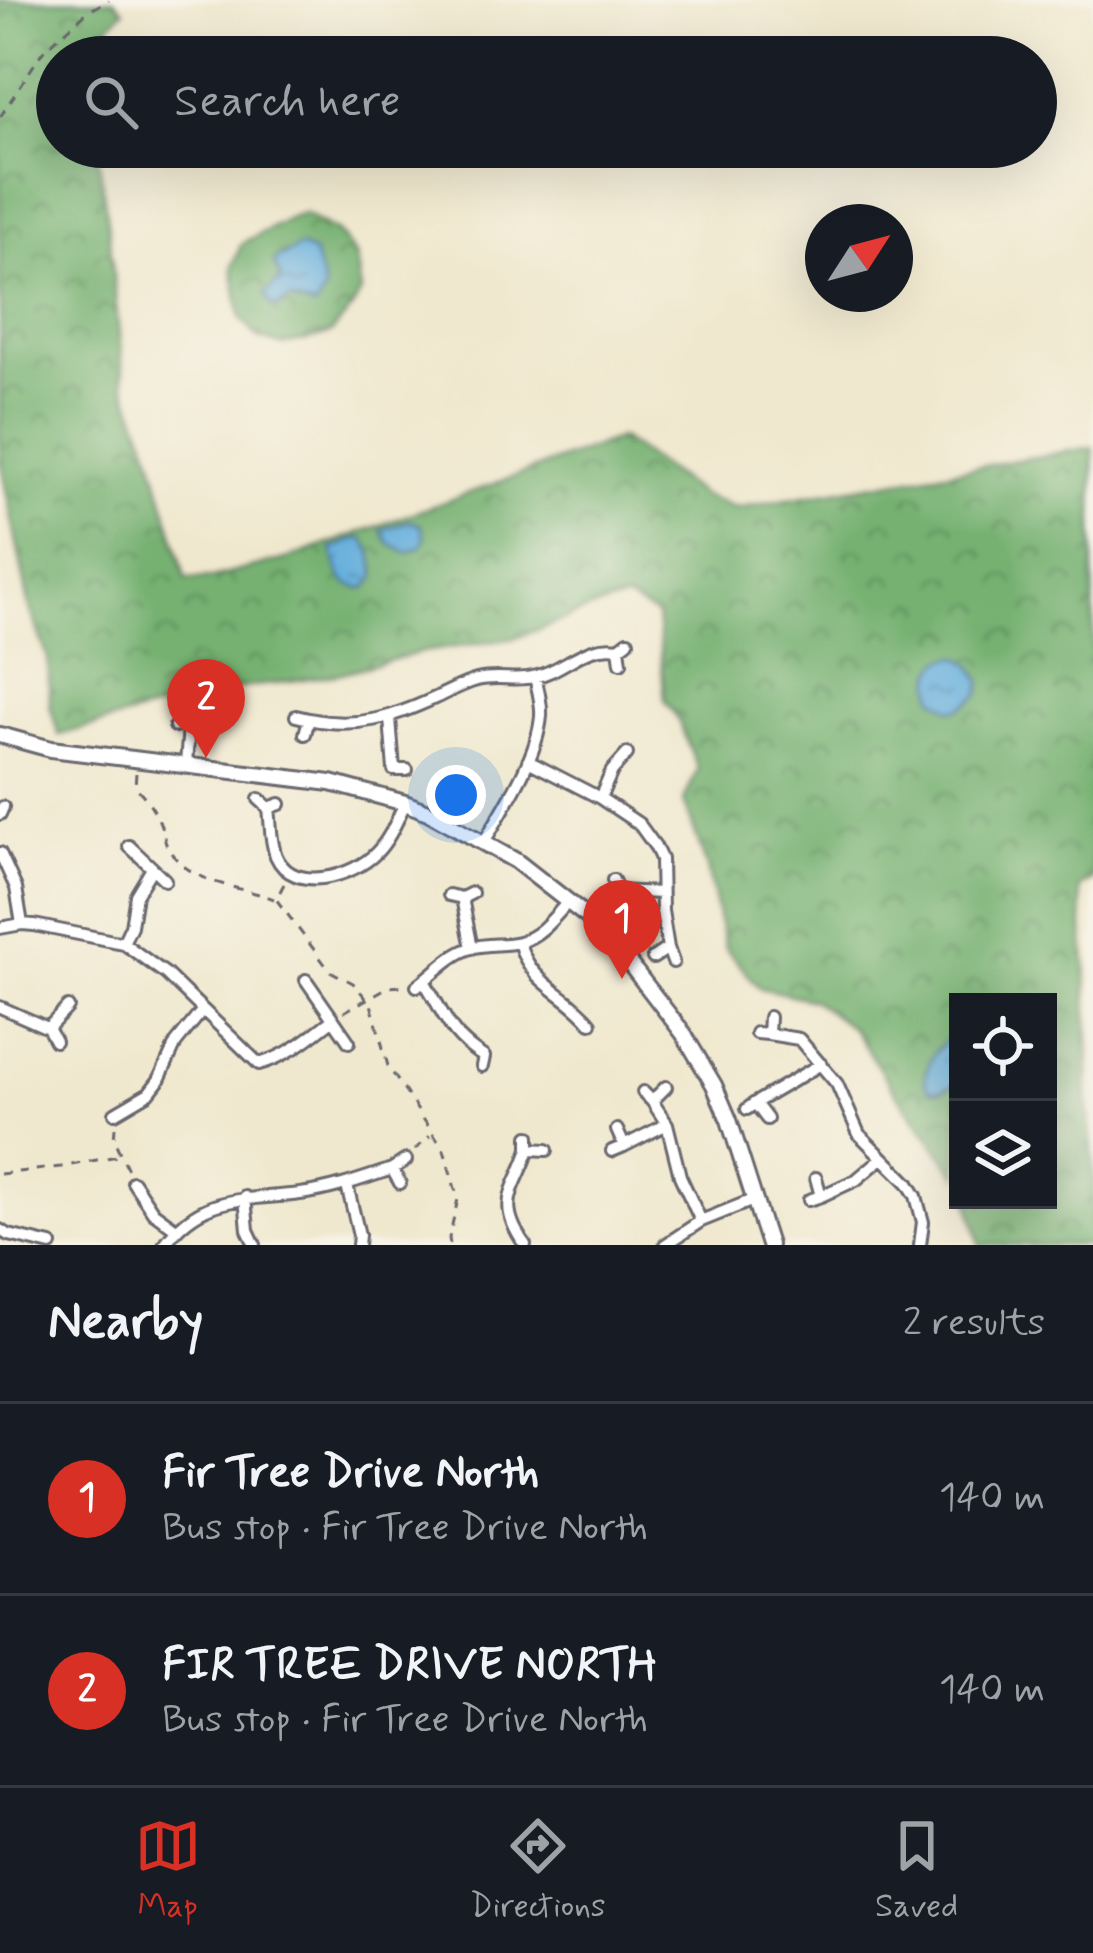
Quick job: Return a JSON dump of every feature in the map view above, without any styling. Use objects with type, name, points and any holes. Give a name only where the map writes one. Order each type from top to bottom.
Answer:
[{"type":"street","points":[[304,734],[303,718],[357,724],[390,718],[472,682],[535,677],[592,649],[623,644],[622,663]]},
{"type":"street","points":[[484,842],[539,728],[542,712],[535,677]]},
{"type":"street","points":[[390,718],[394,770],[407,770]]},
{"type":"street","points":[[184,722],[186,764]]},
{"type":"street","points":[[0,735],[51,749],[311,779],[405,803],[516,860],[589,918],[701,1060],[729,1120],[769,1245]]},
{"type":"street","points":[[600,798],[612,771],[629,752]]},
{"type":"street","points":[[527,761],[600,798],[648,834],[661,859],[661,893],[673,962]]},
{"type":"street","points":[[270,804],[273,849],[280,863],[304,877],[322,878],[361,866],[384,844],[405,803]]},
{"type":"street","points":[[129,847],[165,880]]},
{"type":"street","points":[[0,854],[16,887],[22,924]]},
{"type":"street","points":[[122,943],[136,895],[152,870]]},
{"type":"street","points":[[614,889],[661,893]]},
{"type":"street","points":[[461,895],[472,948]]},
{"type":"street","points":[[495,1048],[483,1061],[449,1029],[420,983],[472,948],[519,942],[543,930],[569,901]]},
{"type":"street","points":[[0,928],[22,924],[122,943],[166,974],[259,1064],[300,1046],[332,1020]]},
{"type":"street","points":[[519,942],[527,964],[541,981],[573,1002],[593,1024]]},
{"type":"street","points":[[653,958],[668,948]]},
{"type":"street","points":[[306,980],[349,1042]]},
{"type":"street","points":[[0,1007],[48,1028],[55,1041]]},
{"type":"street","points":[[48,1028],[68,1007]]},
{"type":"street","points":[[115,1113],[148,1093],[176,1043],[202,1011]]},
{"type":"street","points":[[769,1017],[762,1033],[799,1039],[836,1084],[854,1125],[916,1196],[923,1222],[920,1245]]},
{"type":"street","points":[[766,1119],[751,1106],[821,1064]]},
{"type":"street","points":[[666,1087],[648,1097],[667,1124],[680,1176],[701,1221]]},
{"type":"street","points":[[148,1093],[159,1107]]},
{"type":"street","points":[[616,1130],[618,1149],[667,1124]]},
{"type":"street","points":[[524,1245],[509,1207],[512,1186],[529,1142],[547,1150]]},
{"type":"street","points":[[816,1178],[815,1198],[846,1186],[882,1159]]},
{"type":"street","points":[[164,1245],[176,1229],[217,1203],[346,1185],[406,1160]]},
{"type":"street","points":[[392,1169],[400,1184]]},
{"type":"street","points":[[133,1182],[153,1212],[176,1229]]},
{"type":"street","points":[[346,1185],[358,1245]]},
{"type":"street","points":[[142,1195],[157,1188]]},
{"type":"street","points":[[245,1197],[248,1230],[255,1245]]},
{"type":"street","points":[[665,1245],[701,1221],[753,1200]]},
{"type":"street","points":[[0,1230],[51,1245]]},
{"type":"path","points":[[60,36],[109,0]]},
{"type":"path","points":[[0,117],[36,62]]},
{"type":"path","points":[[138,759],[135,786],[151,803],[167,845],[191,870],[226,886],[276,899],[330,971],[353,983],[371,1004],[388,1066],[444,1150],[458,1199],[450,1245]]},
{"type":"path","points":[[165,880],[191,870]]},
{"type":"path","points":[[276,899],[290,872]]},
{"type":"path","points":[[332,1020],[388,987],[420,983]]},
{"type":"path","points":[[115,1113],[114,1140],[133,1182]]},
{"type":"path","points":[[406,1160],[433,1133]]},
{"type":"path","points":[[0,1174],[122,1155]]},
{"type":"green space","points":[[0,0],[114,0],[124,10],[99,36],[36,36],[36,168],[100,168],[124,383],[151,454],[186,579],[212,578],[290,558],[620,438],[703,496],[735,508],[1093,447],[1093,880],[1080,887],[1093,1245],[980,1245],[971,1209],[1057,1209],[1057,993],[949,993],[949,1039],[932,1064],[930,1090],[949,1087],[949,1164],[853,1029],[813,1000],[760,988],[725,948],[707,867],[684,801],[698,769],[677,717],[665,701],[657,615],[626,599],[516,638],[422,652],[338,674],[228,690],[59,735],[50,706],[48,658],[30,609],[0,459]]},
{"type":"green space","points":[[304,214],[337,232],[356,256],[361,292],[331,333],[281,345],[258,338],[241,318],[232,267],[242,243]]},
{"type":"water","points":[[300,247],[314,253],[325,291],[315,308],[291,300],[273,308],[265,294],[281,279],[274,261]]},
{"type":"water","points":[[409,521],[421,525],[425,538],[421,547],[407,552],[389,543],[382,530]]},
{"type":"water","points":[[364,539],[372,552],[376,577],[366,588],[345,581],[332,549]]},
{"type":"water","points":[[957,656],[971,664],[982,682],[980,694],[952,710],[934,697],[933,682],[938,664]]},
{"type":"water","points":[[949,1040],[949,1087],[930,1090],[925,1083],[928,1068]]},
{"type":"place","name":"FIR TREE DRIVE NORTH","points":[[206,758]]},
{"type":"place","name":"Fir Tree Drive North","points":[[622,979]]}]
